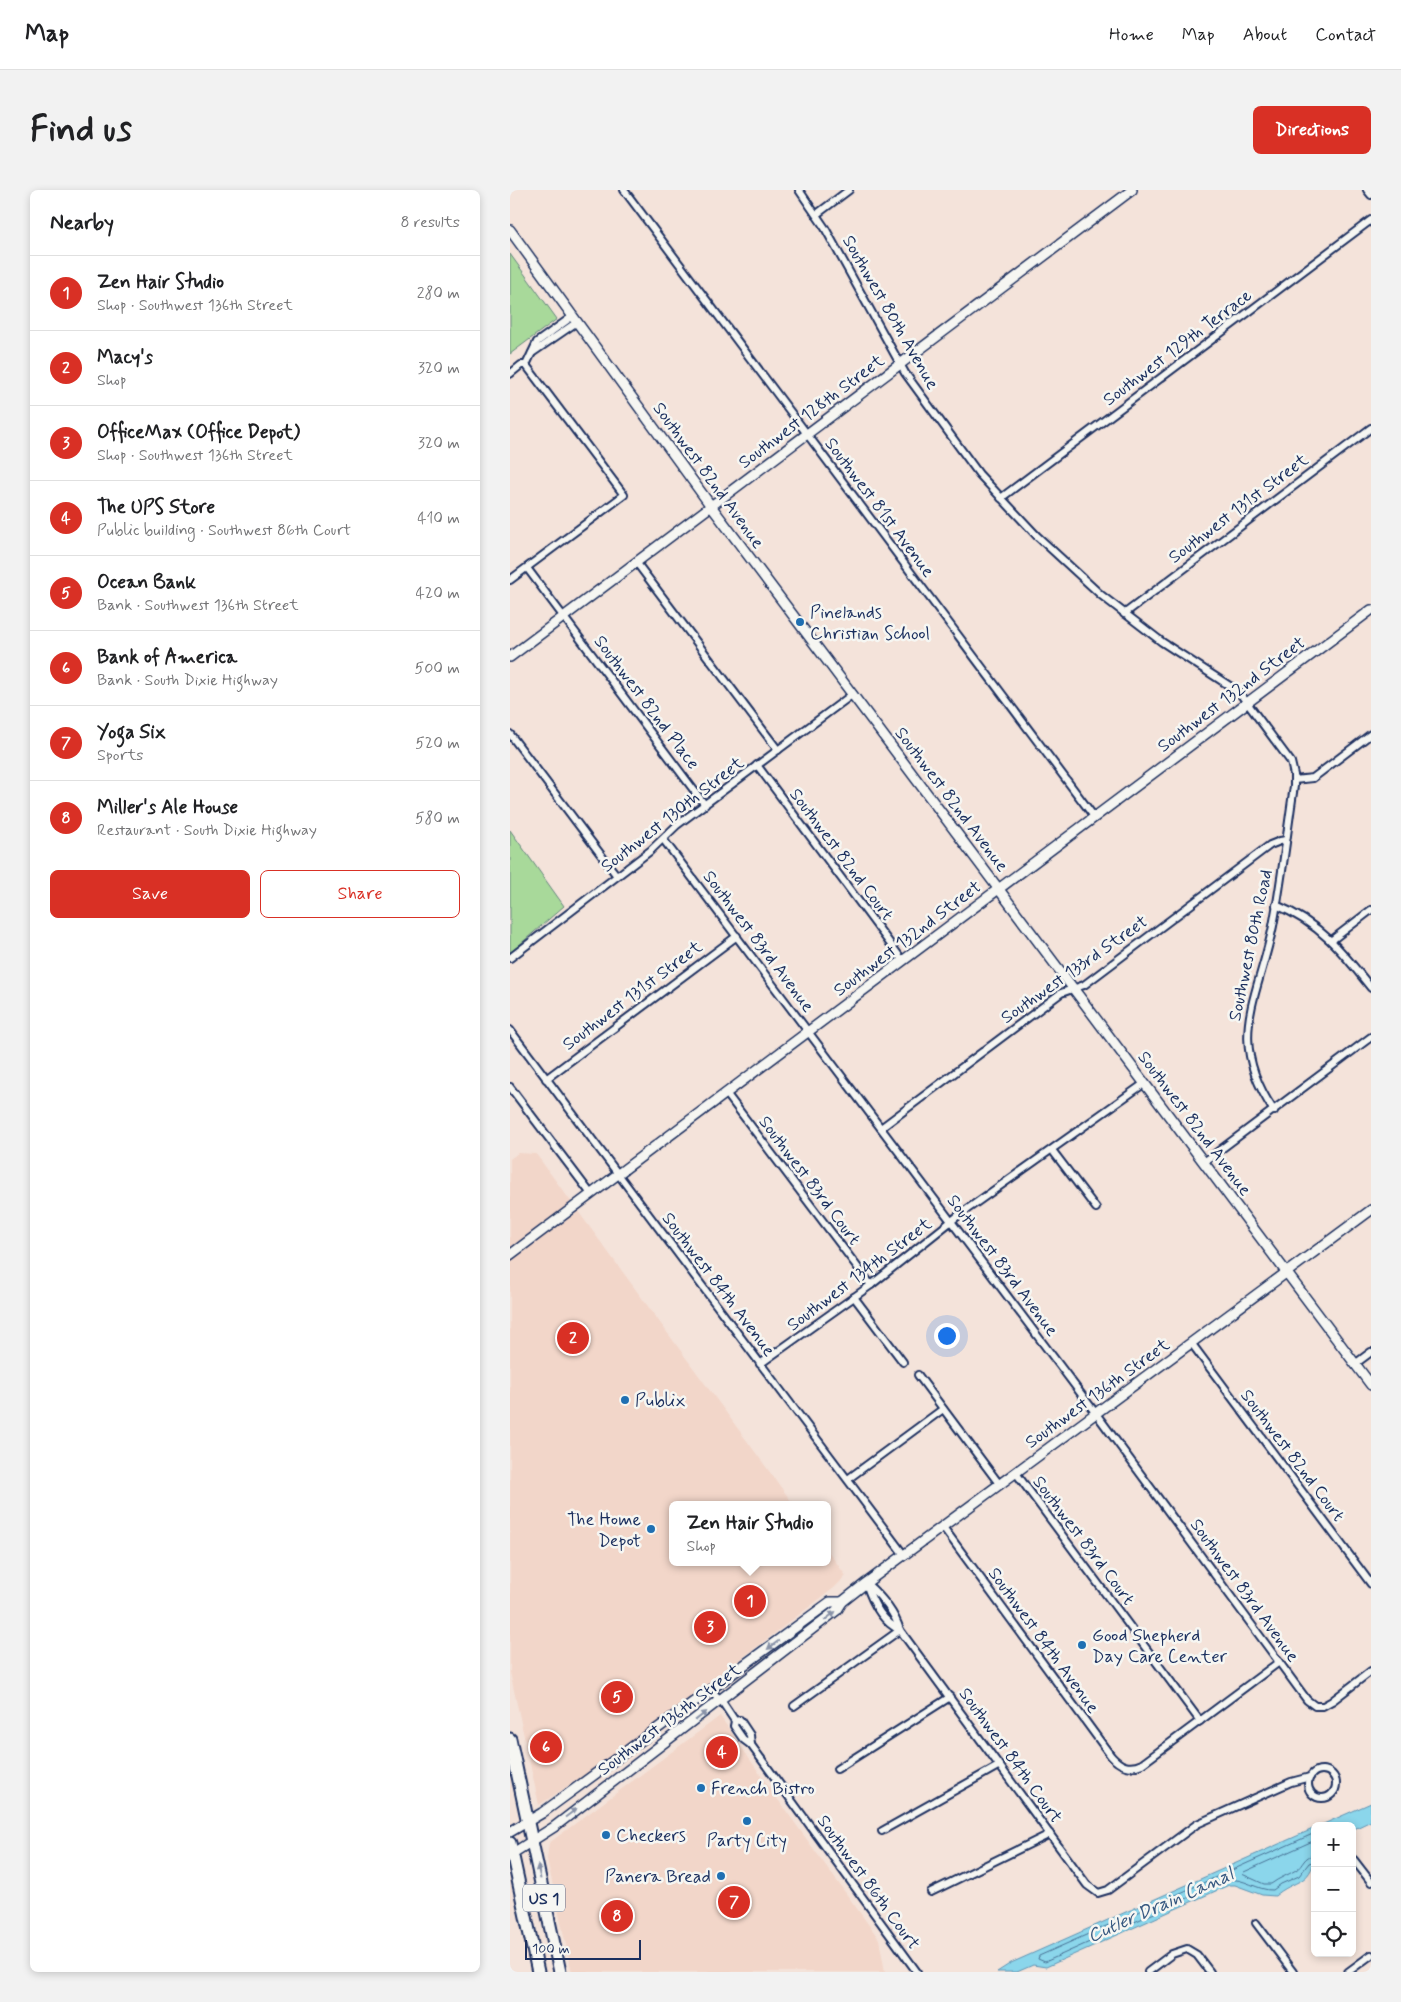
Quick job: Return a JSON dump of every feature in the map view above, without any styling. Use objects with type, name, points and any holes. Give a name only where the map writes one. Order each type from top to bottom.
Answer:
[{"type":"highway","name":"US 1","points":[[510,1739],[560,1972]]},
{"type":"highway","name":"US 1","points":[[510,1842],[514,1871],[538,1972]]},
{"type":"street","name":"Southwest 81st Avenue","points":[[624,190],[1095,818]]},
{"type":"street","name":"Southwest 80th Avenue","points":[[799,190],[817,214],[900,364],[960,450],[1001,498],[1065,563],[1124,614],[1197,666],[1239,692],[1288,756],[1293,766],[1294,780]]},
{"type":"street","points":[[817,214],[849,190]]},
{"type":"street","name":"Southwest 128th Street","points":[[510,657],[1132,190]]},
{"type":"street","points":[[1367,190],[1371,195]]},
{"type":"street","name":"Southwest 129th Terrace","points":[[1001,498],[1371,220]]},
{"type":"street","name":"Southwest 82nd Avenue","points":[[510,230],[711,506],[1371,1385]]},
{"type":"street","points":[[510,374],[521,366],[526,365],[537,342],[575,319]]},
{"type":"street","points":[[510,580],[624,495],[526,365]]},
{"type":"street","name":"Southwest 131st Street","points":[[1124,614],[1371,428]]},
{"type":"street","points":[[636,562],[778,750]]},
{"type":"street","name":"Southwest 82nd Place","points":[[527,568],[705,805]]},
{"type":"street","name":"Southwest 132nd Street","points":[[510,1255],[1371,610]]},
{"type":"street","name":"Southwest 130th Street","points":[[510,958],[617,876],[677,825],[853,694]]},
{"type":"street","points":[[510,734],[617,876]]},
{"type":"street","points":[[1294,780],[1313,778],[1371,734]]},
{"type":"street","name":"Southwest 82nd Court","points":[[757,765],[903,961]]},
{"type":"street","name":"Southwest 80th Road","points":[[1274,1111],[1252,1070],[1247,1035],[1252,999],[1270,939],[1294,780]]},
{"type":"street","name":"Southwest 83rd Avenue","points":[[663,838],[1096,1414],[1307,1700],[1319,1706],[1332,1701],[1371,1671]]},
{"type":"street","name":"Southwest 133rd Street","points":[[881,1128],[1061,993],[1084,985],[1270,845],[1280,840],[1286,840]]},
{"type":"street","points":[[1276,905],[1300,917],[1332,940],[1371,988]]},
{"type":"street","points":[[1332,940],[1371,910]]},
{"type":"street","name":"Southwest 131st Street","points":[[546,1079],[737,936]]},
{"type":"street","name":"Southwest 84th Avenue","points":[[510,1030],[904,1555]]},
{"type":"street","points":[[1204,1162],[1371,1037]]},
{"type":"street","name":"Southwest 134th Street","points":[[760,1364],[871,1284],[1034,1161],[1145,1084]]},
{"type":"street","points":[[510,1086],[591,1194]]},
{"type":"street","name":"Southwest 83rd Court","points":[[726,1093],[871,1284]]},
{"type":"street","points":[[1052,1150],[1096,1208]]},
{"type":"street","name":"Southwest 136th Street","points":[[511,1855],[532,1842],[721,1700],[837,1610],[842,1602],[866,1583],[1371,1210]]},
{"type":"street","points":[[854,1296],[903,1362]]},
{"type":"street","name":"Southwest 82nd Court","points":[[1192,1344],[1371,1584]]},
{"type":"street","points":[[1355,1364],[1371,1352]]},
{"type":"street","points":[[918,1375],[1000,1485]]},
{"type":"street","points":[[848,1480],[943,1409]]},
{"type":"street","name":"Southwest 83rd Court","points":[[1016,1473],[1200,1721]]},
{"type":"street","name":"Southwest 84th Avenue","points":[[943,1527],[1118,1763],[1125,1767],[1133,1768],[1142,1764],[1200,1721]]},
{"type":"street","name":"Southwest 84th Court","points":[[866,1583],[871,1600],[890,1626],[900,1630],[1094,1892],[1101,1893],[1111,1889],[1197,1824],[1291,1782],[1310,1777]]},
{"type":"street","name":"Southwest 136th Street","points":[[510,1832],[528,1822],[830,1602],[842,1602]]},
{"type":"street","points":[[794,1706],[900,1630]]},
{"type":"street","points":[[1200,1721],[1279,1662]]},
{"type":"street","points":[[710,1691],[721,1700]]},
{"type":"street","points":[[837,1769],[950,1697]]},
{"type":"street","name":"Southwest 86th Court","points":[[721,1700],[735,1721],[740,1720],[750,1734],[751,1745],[917,1972]]},
{"type":"street","points":[[882,1831],[1000,1765]]},
{"type":"street","points":[[1320,1770],[1328,1772],[1334,1778],[1334,1790],[1327,1796],[1317,1797],[1308,1786],[1310,1777],[1320,1770]]},
{"type":"street","points":[[931,1892],[1050,1834]]},
{"type":"street","points":[[1356,1863],[1371,1882]]},
{"type":"street","points":[[1256,1923],[1292,1972]]},
{"type":"street","points":[[1148,1972],[1172,1954],[1187,1949],[1197,1955],[1210,1972]]},
{"type":"street","points":[[1348,1972],[1371,1955]]},
{"type":"shaded area","points":[[518,1153],[536,1154],[791,1501],[669,1501],[669,1566],[831,1566],[831,1555],[846,1576],[834,1588],[695,1694],[585,1775],[539,1805],[510,1672],[510,1159]]},
{"type":"shaded area","points":[[720,1716],[879,1939],[885,1972],[572,1972],[547,1859],[549,1843]]},
{"type":"green space","points":[[510,254],[557,319],[510,354]]},
{"type":"green space","points":[[510,830],[564,906],[510,953]]},
{"type":"water","points":[[1371,1803],[1371,1821],[1356,1828],[1356,1822],[1328,1822]]},
{"type":"water","name":"Cutler Drain Canal","points":[[1311,1830],[1311,1869],[1302,1880],[1275,1896],[1262,1895],[1235,1885],[1229,1885],[1046,1967],[1033,1965],[1017,1972],[997,1972],[1011,1963]]},
{"type":"place","name":"Pinelands Christian School","points":[[800,622]]},
{"type":"place","name":"Macy's","points":[[573,1338]]},
{"type":"place","name":"Publix","points":[[625,1400]]},
{"type":"place","name":"The Home Depot","points":[[651,1529]]},
{"type":"place","name":"Zen Hair Studio","points":[[750,1601]]},
{"type":"place","name":"OfficeMax (Office Depot)","points":[[710,1627]]},
{"type":"place","name":"Good Shepherd Day Care Center","points":[[1082,1645]]},
{"type":"place","name":"Ocean Bank","points":[[617,1697]]},
{"type":"place","name":"Bank of America","points":[[546,1747]]},
{"type":"place","name":"The UPS Store","points":[[722,1752]]},
{"type":"place","name":"French Bistro","points":[[701,1788]]},
{"type":"place","name":"Party City","points":[[747,1821]]},
{"type":"place","name":"Checkers","points":[[606,1835]]},
{"type":"place","name":"Panera Bread","points":[[721,1876]]},
{"type":"place","name":"Yoga Six","points":[[734,1902]]},
{"type":"place","name":"Miller's Ale House","points":[[617,1916]]}]
